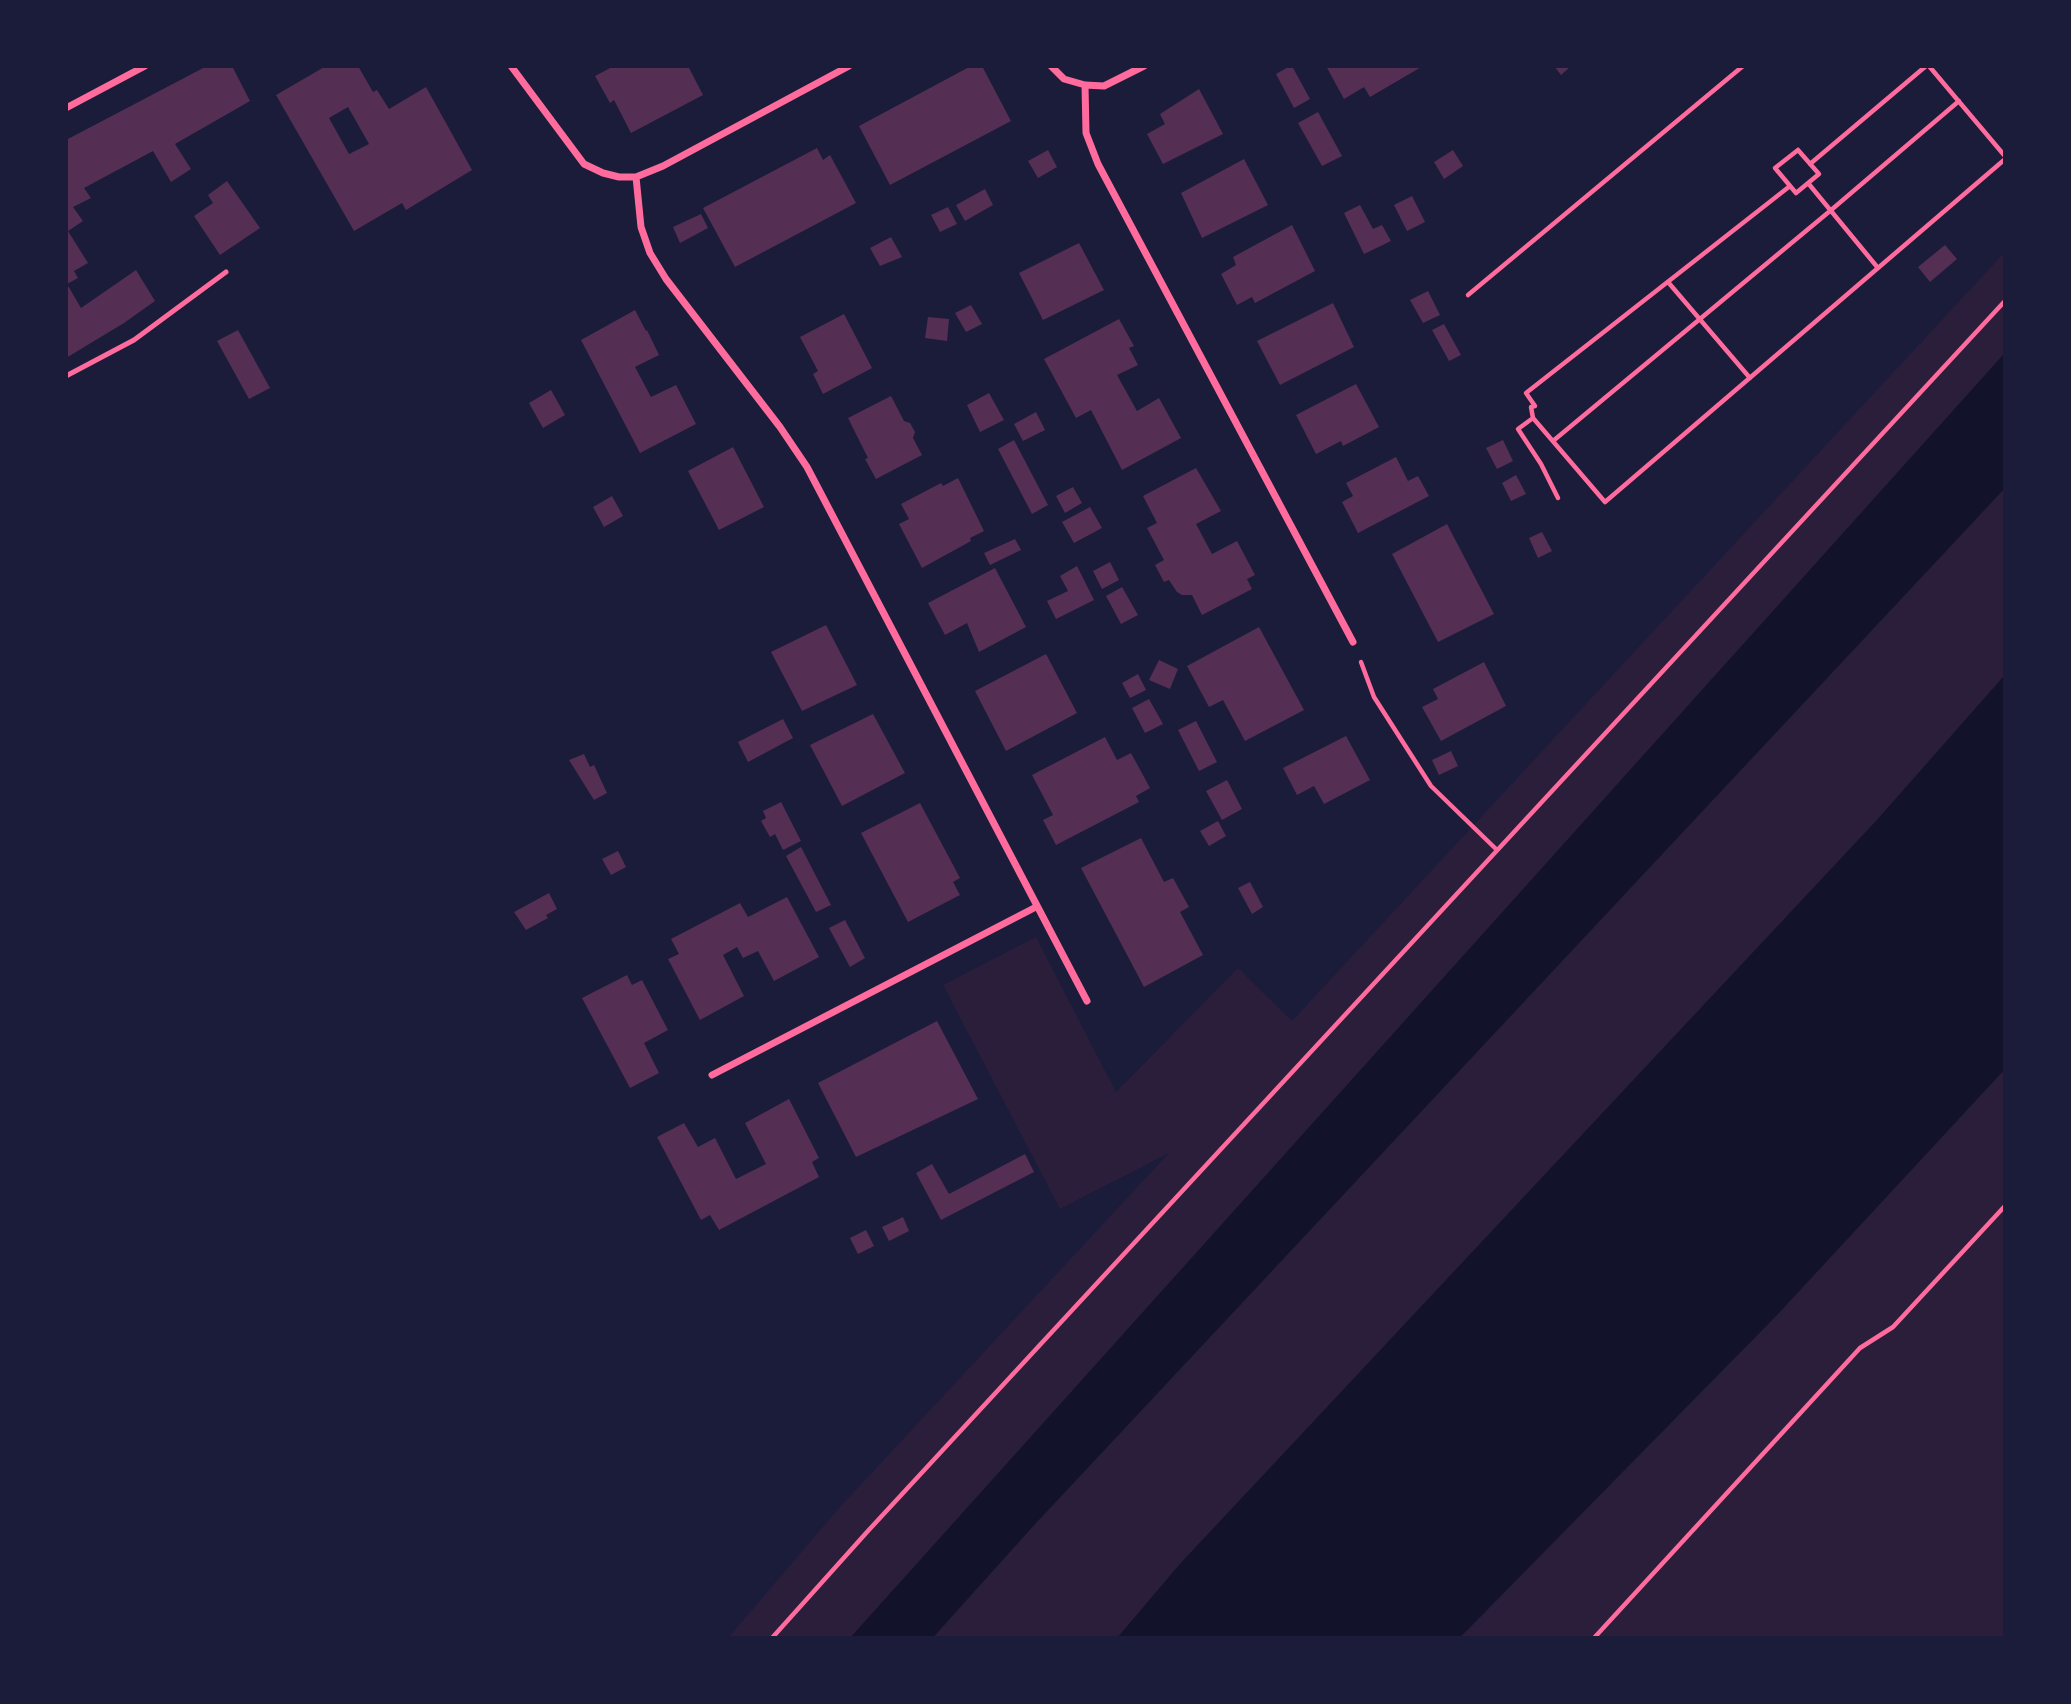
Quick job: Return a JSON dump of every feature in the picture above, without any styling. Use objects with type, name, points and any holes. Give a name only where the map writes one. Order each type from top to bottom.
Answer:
[{"type":"street","points":[[66,108],[145,66]]},
{"type":"street","points":[[511,66],[584,163],[603,173],[636,177],[663,166],[849,66]]},
{"type":"street","points":[[1051,66],[1064,79],[1084,85],[1104,86],[1144,66]]},
{"type":"street","points":[[1084,85],[1086,133],[1098,164],[1353,642]]},
{"type":"street","points":[[636,177],[641,227],[650,253],[666,279],[780,427],[807,467],[1087,1001]]},
{"type":"street","points":[[712,1075],[1037,907]]},
{"type":"lane","points":[[66,376],[134,340],[226,272]]},
{"type":"path","points":[[1468,295],[1743,66]]},
{"type":"path","points":[[1810,164],[1928,66],[2004,155]]},
{"type":"path","points":[[1553,441],[1959,101]]},
{"type":"path","points":[[1798,149],[1810,164],[1819,174],[1796,193],[1775,169],[1798,149]]},
{"type":"path","points":[[1790,186],[1526,394],[1535,405],[1531,407],[1533,418],[1605,502],[2004,160]]},
{"type":"path","points":[[1808,183],[1878,268]]},
{"type":"path","points":[[1668,282],[1751,379]]},
{"type":"path","points":[[772,1637],[2004,302]]},
{"type":"path","points":[[1533,418],[1518,429],[1541,464],[1558,498]]},
{"type":"path","points":[[1353,642],[1374,696],[1431,786],[1497,850]]},
{"type":"path","points":[[1594,1637],[1860,1348],[1893,1327],[2004,1207]]},
{"type":"shaded area","points":[[2004,253],[2004,354],[851,1637],[728,1638],[839,1508],[1169,1153],[1060,1209],[943,985],[1036,937],[1116,1092],[1238,968],[1292,1021]]},
{"type":"shaded area","points":[[2004,354],[2004,489],[1035,1524],[933,1637],[851,1637]]},
{"type":"shaded area","points":[[2004,489],[2004,676],[1877,820],[1180,1564],[1118,1637],[933,1638],[1035,1524]]},
{"type":"shaded area","points":[[2004,676],[2004,1070],[1776,1316],[1460,1637],[1118,1637],[1180,1564],[1877,820]]},
{"type":"shaded area","points":[[2004,1070],[2004,1637],[1460,1638],[1776,1316]]},
{"type":"building","points":[[207,66],[232,66],[250,101],[175,144],[191,169],[171,182],[153,151],[84,188],[91,198],[73,207],[83,221],[68,231],[88,263],[74,271],[78,278],[67,284],[81,308],[136,270],[155,301],[66,358],[66,140]]},
{"type":"building","points":[[326,66],[358,66],[373,92],[377,90],[389,109],[426,87],[472,170],[406,210],[402,203],[354,231],[276,95]],"holes":[[[348,107],[369,144],[349,154],[329,118]]]},
{"type":"building","points":[[614,66],[688,66],[703,95],[631,133],[614,100],[610,103],[595,76]]},
{"type":"building","points":[[971,66],[982,66],[1011,121],[890,185],[859,126]]},
{"type":"building","points":[[1290,66],[1310,99],[1294,108],[1276,74]]},
{"type":"building","points":[[1326,66],[1423,66],[1370,97],[1364,87],[1344,99]]},
{"type":"building","points":[[1554,66],[1571,66],[1561,75]]},
{"type":"building","points":[[1199,89],[1223,134],[1163,164],[1147,134],[1165,124],[1160,114]]},
{"type":"building","points":[[1318,112],[1342,156],[1322,166],[1298,123]]},
{"type":"building","points":[[817,148],[823,160],[830,155],[856,203],[735,267],[703,208]]},
{"type":"building","points":[[1048,150],[1057,167],[1038,178],[1028,161]]},
{"type":"building","points":[[1453,150],[1463,166],[1444,179],[1434,162]]},
{"type":"building","points":[[1244,159],[1268,205],[1202,238],[1181,193]]},
{"type":"building","points":[[227,181],[260,228],[220,255],[194,216],[213,203],[208,195]]},
{"type":"building","points":[[985,189],[993,205],[965,221],[956,205]]},
{"type":"building","points":[[1412,196],[1425,222],[1407,231],[1394,205]]},
{"type":"building","points":[[1360,205],[1373,229],[1382,225],[1391,241],[1364,254],[1344,213]]},
{"type":"building","points":[[948,207],[957,224],[940,232],[931,215]]},
{"type":"building","points":[[701,214],[708,228],[680,243],[673,227]]},
{"type":"building","points":[[1292,225],[1315,271],[1255,303],[1252,297],[1237,305],[1221,274],[1236,265],[1233,257]]},
{"type":"building","points":[[891,237],[902,257],[880,266],[870,248]]},
{"type":"building","points":[[1079,243],[1104,290],[1043,320],[1019,273]]},
{"type":"building","points":[[1945,245],[1957,259],[1930,282],[1918,267]]},
{"type":"building","points":[[1428,291],[1440,315],[1423,323],[1410,300]]},
{"type":"building","points":[[1333,303],[1354,347],[1280,385],[1257,341]]},
{"type":"building","points":[[971,305],[982,324],[966,332],[955,313]]},
{"type":"building","points":[[635,310],[659,355],[635,367],[651,397],[676,385],[696,424],[640,453],[581,340]]},
{"type":"building","points":[[844,314],[872,368],[823,394],[813,374],[818,371],[800,337]]},
{"type":"building","points":[[928,317],[949,319],[947,341],[925,338]]},
{"type":"building","points":[[1119,319],[1134,346],[1129,348],[1138,365],[1117,375],[1137,411],[1159,398],[1181,438],[1122,470],[1091,410],[1076,418],[1044,359]]},
{"type":"building","points":[[1444,324],[1461,355],[1449,361],[1432,330]]},
{"type":"building","points":[[238,330],[270,388],[249,399],[217,341]]},
{"type":"building","points":[[1356,384],[1379,427],[1343,446],[1341,441],[1316,454],[1296,415]]},
{"type":"building","points":[[551,390],[565,415],[543,428],[529,403]]},
{"type":"building","points":[[989,393],[1004,420],[980,432],[967,405]]},
{"type":"building","points":[[891,396],[904,421],[910,423],[915,432],[913,438],[922,455],[876,479],[848,418]]},
{"type":"building","points":[[1036,412],[1045,430],[1023,441],[1014,424]]},
{"type":"building","points":[[1014,440],[1048,505],[1032,514],[998,449]]},
{"type":"building","points":[[1503,440],[1513,461],[1497,469],[1486,448]]},
{"type":"building","points":[[733,447],[764,507],[719,530],[688,471]]},
{"type":"building","points":[[1396,457],[1408,481],[1418,476],[1429,496],[1358,533],[1342,502],[1353,496],[1346,483]]},
{"type":"building","points":[[1196,468],[1221,511],[1196,524],[1212,554],[1237,541],[1255,575],[1247,579],[1252,589],[1202,615],[1192,595],[1182,595],[1169,580],[1164,582],[1155,565],[1164,560],[1147,528],[1157,523],[1143,496]]},
{"type":"building","points":[[1516,475],[1526,494],[1511,501],[1502,483]]},
{"type":"building","points":[[958,478],[984,531],[922,568],[899,524],[909,519],[901,504],[941,483],[943,486]]},
{"type":"building","points":[[1073,487],[1082,503],[1065,513],[1056,496]]},
{"type":"building","points":[[612,496],[623,516],[604,527],[593,507]]},
{"type":"building","points":[[1090,507],[1102,528],[1074,543],[1062,522]]},
{"type":"building","points":[[1447,524],[1494,614],[1438,642],[1392,554]]},
{"type":"building","points":[[1542,532],[1552,551],[1538,558],[1529,538]]},
{"type":"building","points":[[1015,539],[1021,550],[990,565],[984,553]]},
{"type":"building","points":[[1110,562],[1119,580],[1102,589],[1093,571]]},
{"type":"building","points":[[1077,566],[1094,600],[1056,619],[1047,601],[1068,591],[1060,576]]},
{"type":"building","points":[[995,568],[1026,627],[979,652],[967,623],[945,635],[928,603]]},
{"type":"building","points":[[1122,587],[1138,615],[1121,624],[1106,596]]},
{"type":"building","points":[[826,625],[857,685],[802,711],[771,652]]},
{"type":"building","points":[[1259,627],[1304,710],[1245,741],[1223,700],[1209,707],[1187,666]]},
{"type":"building","points":[[1046,654],[1077,713],[1006,751],[975,691]]},
{"type":"building","points":[[1159,660],[1178,669],[1170,689],[1149,680]]},
{"type":"building","points":[[1484,662],[1506,706],[1441,741],[1422,707],[1438,699],[1433,689]]},
{"type":"building","points":[[1138,674],[1146,690],[1130,698],[1122,683]]},
{"type":"building","points":[[1149,699],[1163,724],[1145,733],[1132,708]]},
{"type":"building","points":[[873,714],[905,773],[842,806],[810,745]]},
{"type":"building","points":[[783,719],[793,738],[748,762],[738,742]]},
{"type":"building","points":[[1196,721],[1217,762],[1199,771],[1178,730]]},
{"type":"building","points":[[1346,736],[1370,780],[1324,804],[1314,786],[1297,795],[1283,768]]},
{"type":"building","points":[[1105,737],[1117,760],[1131,753],[1150,788],[1136,796],[1139,802],[1056,845],[1043,820],[1053,815],[1032,775]]},
{"type":"building","points":[[1451,751],[1458,766],[1439,775],[1432,760]]},
{"type":"building","points":[[584,754],[590,767],[594,765],[607,793],[594,800],[569,760]]},
{"type":"building","points":[[1227,780],[1242,809],[1222,820],[1206,791]]},
{"type":"building","points":[[781,802],[801,841],[783,850],[775,834],[770,837],[761,821],[766,818],[763,811]]},
{"type":"building","points":[[920,803],[960,878],[953,882],[960,895],[908,922],[861,833]]},
{"type":"building","points":[[1218,821],[1226,836],[1209,846],[1200,831]]},
{"type":"building","points":[[1141,838],[1164,882],[1173,878],[1189,907],[1180,912],[1203,955],[1144,987],[1081,868]]},
{"type":"building","points":[[801,847],[831,905],[816,912],[786,856]]},
{"type":"building","points":[[618,851],[626,867],[611,875],[602,859]]},
{"type":"building","points":[[1250,882],[1263,907],[1252,914],[1238,888]]},
{"type":"building","points":[[549,893],[557,909],[546,915],[548,918],[526,930],[514,912]]},
{"type":"building","points":[[787,897],[819,957],[774,981],[758,951],[743,958],[737,947],[723,955],[744,996],[700,1020],[668,959],[679,954],[671,939],[740,903],[748,917]]},
{"type":"building","points":[[845,920],[865,958],[850,967],[829,928]]},
{"type":"building","points":[[627,975],[632,985],[642,980],[668,1030],[644,1043],[659,1073],[630,1088],[582,998]]},
{"type":"building","points":[[937,1021],[978,1099],[856,1157],[818,1083]]},
{"type":"building","points":[[789,1099],[819,1158],[812,1162],[819,1177],[719,1230],[710,1215],[701,1220],[657,1137],[684,1123],[698,1147],[715,1138],[736,1179],[766,1164],[745,1123]]},
{"type":"building","points":[[1025,1154],[1034,1172],[941,1220],[916,1173],[932,1164],[949,1194]]},
{"type":"building","points":[[903,1217],[909,1231],[889,1241],[882,1227]]},
{"type":"building","points":[[866,1230],[874,1246],[858,1254],[850,1238]]}]
